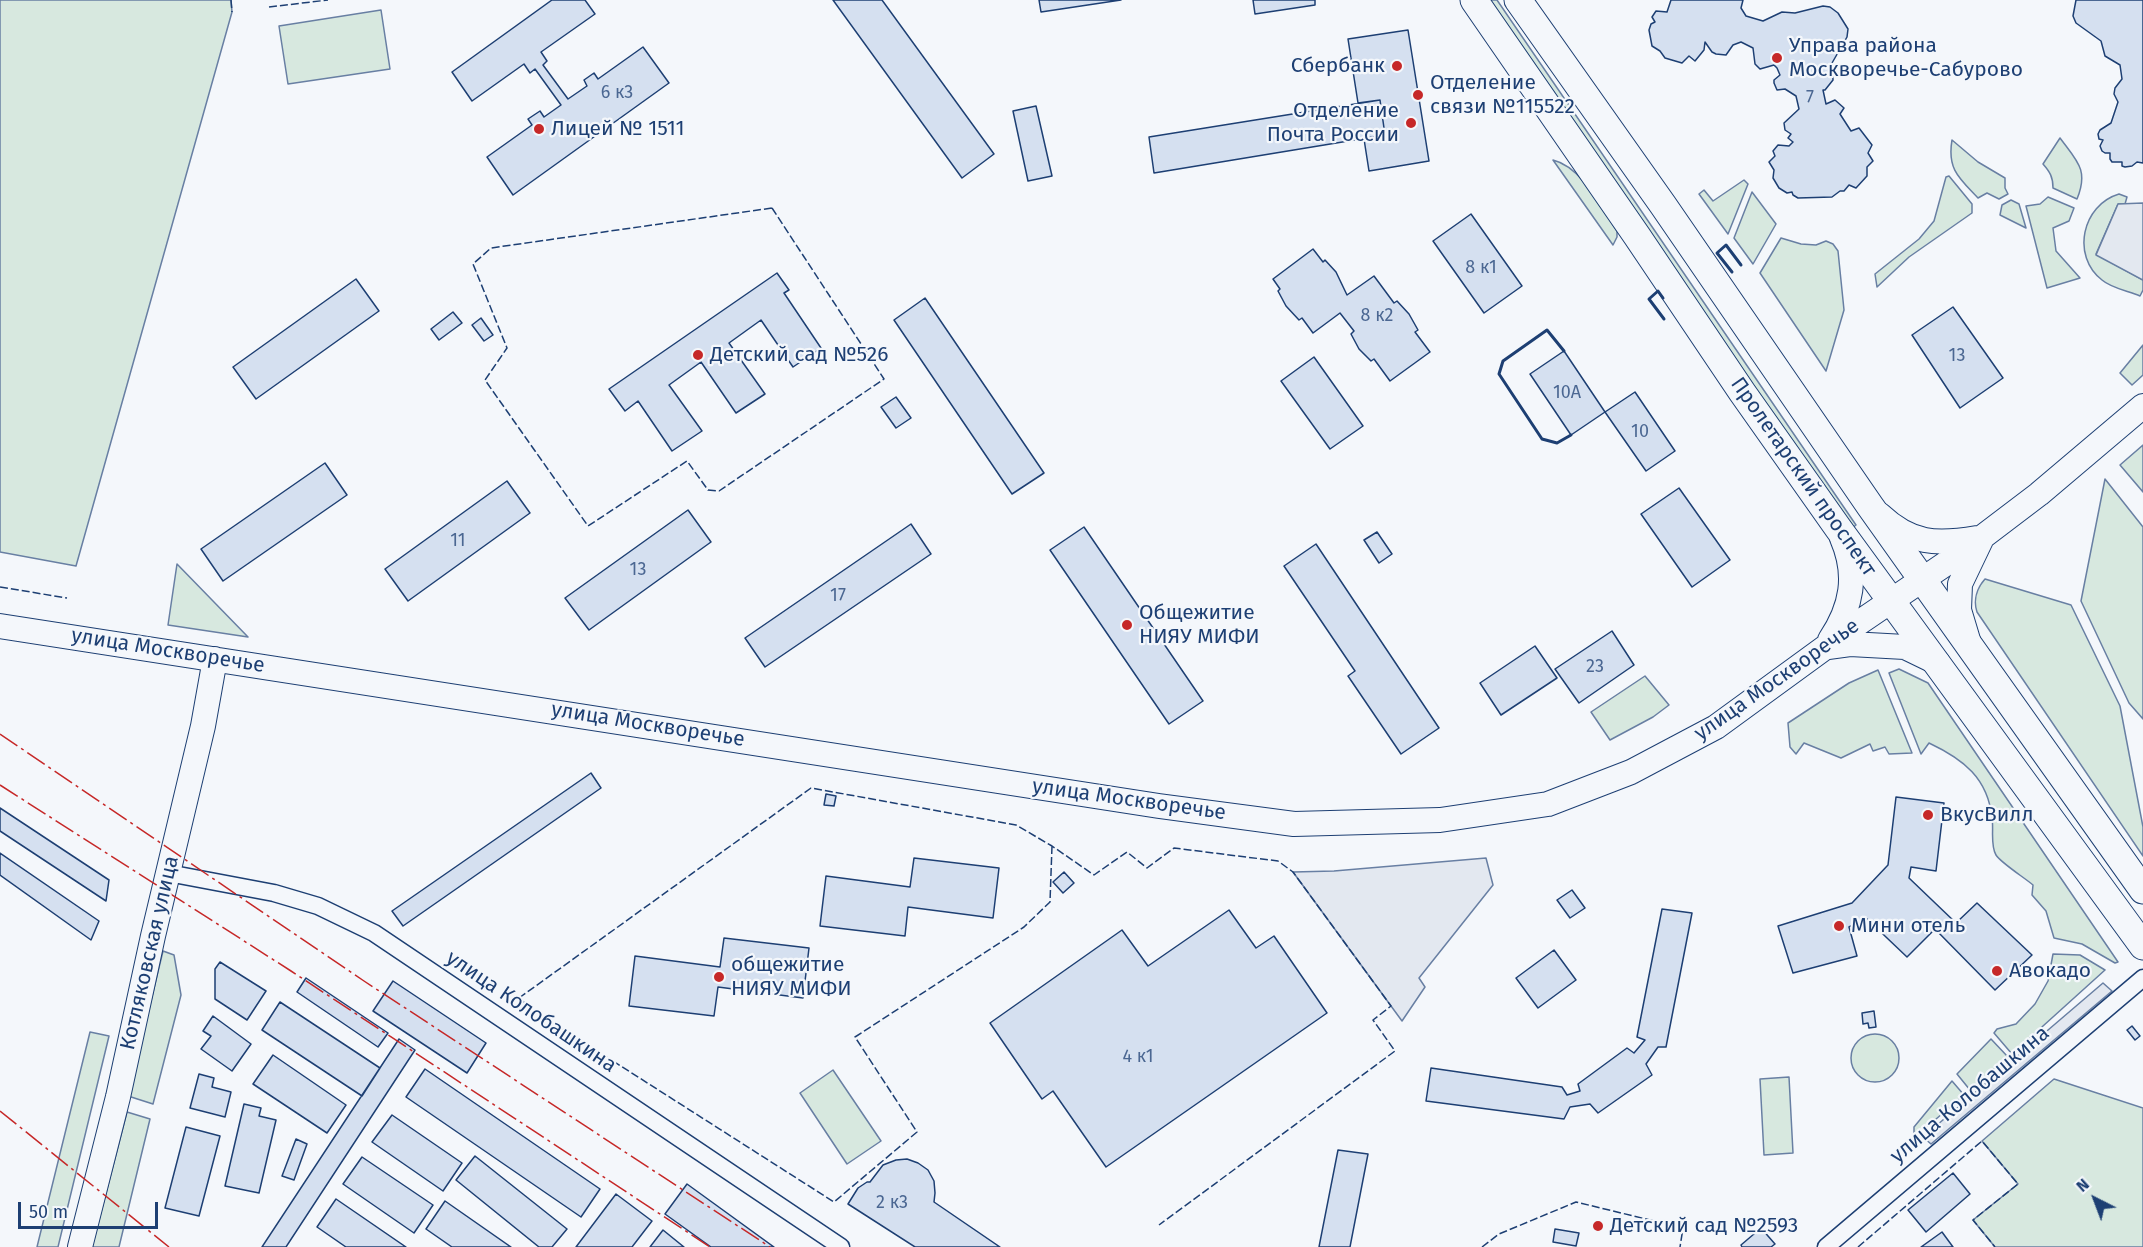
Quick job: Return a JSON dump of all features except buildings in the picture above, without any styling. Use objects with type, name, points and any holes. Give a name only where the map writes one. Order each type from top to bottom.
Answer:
[{"type":"main road","name":"Пролетарский проспект","points":[[1474,0],[1742,392],[1838,528],[2143,946]]},
{"type":"main road","name":"Пролетарский проспект","points":[[1518,0],[1663,205],[1870,506],[2143,890]]},
{"type":"main road","name":"улица Москворечье","points":[[0,626],[1281,823],[1339,824],[1458,819],[1548,804],[1631,772],[1716,727],[1825,647],[1983,537],[2092,451],[2143,406]]},
{"type":"main road","points":[[1870,506],[1895,529],[1926,542],[1952,543],[1983,537]]},
{"type":"main road","points":[[1825,647],[1842,623],[1852,582],[1849,555],[1838,528]]},
{"type":"main road","points":[[1968,642],[1959,610],[1960,584],[1983,537]]},
{"type":"main road","points":[[1825,647],[1851,644],[1905,647],[1938,663]]},
{"type":"main road","name":"Котляковская улица","points":[[80,1247],[118,1097],[203,726],[215,659]]},
{"type":"street","name":"улица Колобашкина","points":[[168,873],[274,894],[318,906],[374,933],[841,1247]]},
{"type":"street","name":"улица Колобашкина","points":[[1826,1247],[2143,978]]},
{"type":"shaded area","points":[[0,0],[231,0],[232,12],[76,566],[0,552]]},
{"type":"shaded area","points":[[1488,0],[1497,0],[1856,525],[1851,529]]},
{"type":"shaded area","points":[[381,10],[390,69],[288,84],[279,26]]},
{"type":"shaded area","points":[[2060,138],[2076,160],[2081,173],[2082,180],[2077,199],[2053,188],[2051,175],[2043,164]]},
{"type":"shaded area","points":[[1952,140],[1978,162],[2005,178],[2005,188],[2008,194],[1999,199],[1987,193],[1978,198],[1960,179],[1953,166]]},
{"type":"shaded area","points":[[1553,160],[1573,171],[1590,189],[1617,231],[1613,245]]},
{"type":"shaded area","points":[[1949,176],[1972,204],[1972,213],[1909,257],[1877,287],[1875,274],[1919,239],[1934,221],[1946,177]]},
{"type":"shaded area","points":[[1744,180],[1748,184],[1728,234],[1699,194],[1704,190],[1713,201]]},
{"type":"shaded area","points":[[1752,192],[1776,224],[1753,264],[1734,238]]},
{"type":"shaded area","points":[[2119,194],[2127,197],[2125,204],[2118,204],[2096,254],[2143,280],[2143,290],[2140,296],[2106,283],[2092,270],[2086,258],[2085,232],[2089,220],[2106,200]]},
{"type":"shaded area","points":[[2048,197],[2074,208],[2069,221],[2053,228],[2056,251],[2080,278],[2047,288],[2026,206],[2040,204]]},
{"type":"shaded area","points":[[2011,200],[2019,204],[2026,228],[2000,215],[2002,205]]},
{"type":"shaded area","points":[[2143,203],[2143,280],[2096,255],[2118,204]]},
{"type":"shaded area","points":[[1781,238],[1801,244],[1816,245],[1826,241],[1833,244],[1838,251],[1844,310],[1826,371],[1760,273]]},
{"type":"shaded area","points":[[2143,345],[2143,375],[2132,385],[2120,373]]},
{"type":"shaded area","points":[[2143,445],[2143,492],[2120,465]]},
{"type":"shaded area","points":[[2105,479],[2143,527],[2143,719],[2129,703],[2081,601]]},
{"type":"shaded area","points":[[177,564],[248,637],[168,625]]},
{"type":"shaded area","points":[[1985,579],[2071,605],[2120,706],[2143,827],[2143,856],[1977,612],[1976,594]]},
{"type":"shaded area","points":[[1899,669],[1928,683],[2118,962],[2115,963],[2082,944],[2054,938],[2046,911],[2032,895],[2033,885],[1996,855],[1993,847],[1990,804],[1979,781],[1963,763],[1929,743],[1921,754],[1889,673]]},
{"type":"shaded area","points":[[1878,670],[1912,753],[1889,754],[1885,747],[1873,751],[1870,744],[1841,758],[1804,743],[1796,754],[1790,747],[1788,723],[1849,683]]},
{"type":"shaded area","points":[[1645,676],[1669,705],[1653,717],[1610,740],[1591,712]]},
{"type":"shaded area","points":[[1486,858],[1493,885],[1419,978],[1425,987],[1402,1021],[1293,872],[1334,871]]},
{"type":"shaded area","points":[[163,951],[174,955],[181,995],[153,1104],[128,1096]]},
{"type":"shaded area","points":[[2053,954],[2080,955],[2105,970],[2012,1054],[1994,1033],[1997,1029],[2016,1024],[2035,1004],[2048,981]]},
{"type":"shaded area","points":[[2103,983],[2112,991],[1931,1144],[1923,1137]]},
{"type":"shaded area","points":[[90,1032],[109,1036],[58,1247],[37,1247]]},
{"type":"shaded area","points":[[1870,1034],[1880,1034],[1892,1041],[1899,1053],[1899,1063],[1892,1075],[1880,1082],[1870,1082],[1855,1071],[1851,1063],[1851,1053],[1862,1038]]},
{"type":"shaded area","points":[[1991,1039],[2008,1057],[1970,1090],[1957,1074]]},
{"type":"shaded area","points":[[833,1070],[881,1141],[847,1164],[800,1093]]},
{"type":"shaded area","points":[[1789,1077],[1793,1153],[1764,1155],[1760,1079]]},
{"type":"shaded area","points":[[2054,1079],[2143,1108],[2143,1247],[1995,1247],[1973,1220],[2018,1184],[1982,1141]]},
{"type":"shaded area","points":[[1952,1081],[1964,1095],[1914,1138],[1914,1127]]},
{"type":"shaded area","points":[[127,1112],[150,1119],[119,1247],[92,1247]]},
{"type":"fence","points":[[231,0],[232,12]]},
{"type":"fence","points":[[269,7],[328,0]]},
{"type":"fence","points":[[772,208],[884,379],[719,491],[708,490],[687,461],[588,526],[485,380],[507,348],[473,264],[491,248],[772,208]]},
{"type":"fence","points":[[0,587],[67,598]]},
{"type":"fence","points":[[1052,846],[1050,902],[1024,927],[855,1037],[917,1132],[834,1202],[533,1010],[519,998],[811,788],[1016,825],[1052,846],[1094,875],[1127,852],[1147,868],[1174,848],[1278,861],[1293,872],[1391,1006],[1373,1020],[1395,1051],[1159,1225]]},
{"type":"fence","points":[[1858,1247],[1982,1141],[2018,1184],[1973,1220],[1995,1247]]},
{"type":"fence","points":[[1482,1247],[1499,1234],[1576,1202],[1683,1228],[1680,1247]]},
{"type":"wall","points":[[1732,272],[1717,253],[1726,245],[1741,265]]},
{"type":"wall","points":[[1663,298],[1658,291],[1649,299],[1664,319]]},
{"type":"wall","points":[[1564,351],[1547,330],[1503,361],[1499,374],[1542,439],[1557,443],[1571,435]]},
{"type":"power","points":[[0,734],[364,981],[770,1247]]},
{"type":"power","points":[[0,785],[291,971],[710,1247]]},
{"type":"power","points":[[0,1111],[169,1247]]},
{"type":"place","name":"Управа района Москворечье-Сабурово","points":[[1777,58]]},
{"type":"place","name":"Сбербанк","points":[[1397,66]]},
{"type":"place","name":"Отделение связи №115522","points":[[1418,95]]},
{"type":"place","name":"Отделение Почта России","points":[[1411,123]]},
{"type":"place","name":"Лицей № 1511","points":[[539,129]]},
{"type":"place","name":"Детский сад №526","points":[[698,355]]},
{"type":"place","name":"Общежитие НИЯУ МИФИ","points":[[1127,625]]},
{"type":"place","name":"ВкусВилл","points":[[1928,815]]},
{"type":"place","name":"Мини отель","points":[[1839,926]]},
{"type":"place","name":"Авокадо","points":[[1997,971]]},
{"type":"place","name":"общежитие НИЯУ МИФИ","points":[[719,977]]},
{"type":"place","name":"Детский сад №2593","points":[[1598,1226]]}]
